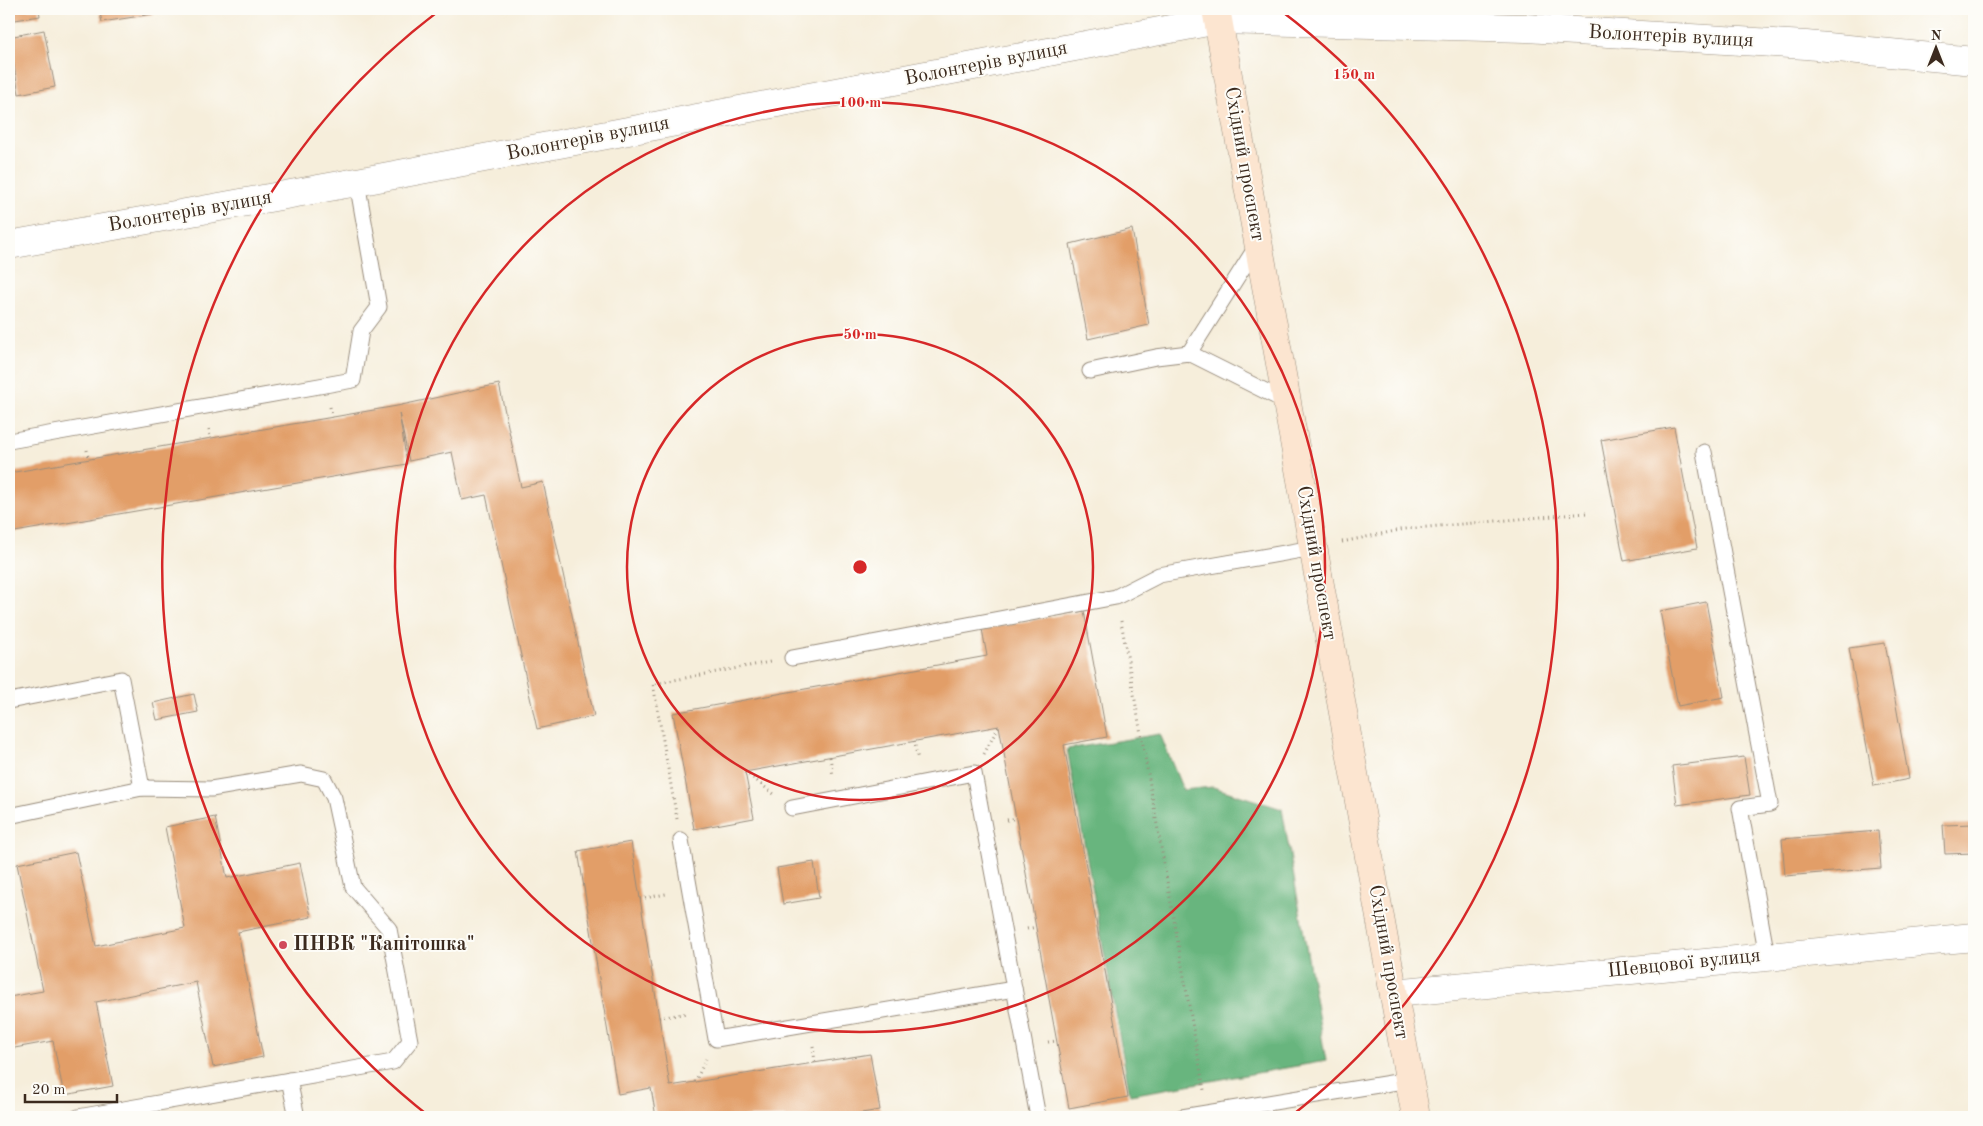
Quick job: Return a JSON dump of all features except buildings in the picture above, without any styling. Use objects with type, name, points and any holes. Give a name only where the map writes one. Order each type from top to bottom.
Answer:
[{"type":"main road","name":"Східний проспект","points":[[1217,15],[1416,1117]]},
{"type":"street","name":"Волонтерів вулиця","points":[[9,245],[357,182],[1217,15],[1536,29],[1806,45],[1974,61]]},
{"type":"street","name":"Шевцової вулиця","points":[[1394,993],[1974,937]]},
{"type":"lane","points":[[9,441],[352,380],[361,331],[379,307],[357,182]]},
{"type":"lane","points":[[1189,353],[1258,244]]},
{"type":"lane","points":[[1090,371],[1156,357],[1189,353],[1287,402]]},
{"type":"lane","points":[[1704,452],[1770,804],[1740,808],[1766,956]]},
{"type":"lane","points":[[792,658],[1116,597],[1159,576],[1313,548]]},
{"type":"lane","points":[[9,701],[121,680],[142,788]]},
{"type":"lane","points":[[792,808],[974,773],[1038,1117]]},
{"type":"lane","points":[[9,816],[142,788],[211,789],[301,774],[324,779],[334,798],[352,887],[389,929],[410,1041],[393,1062],[78,1117]]},
{"type":"lane","points":[[681,840],[716,1038],[1014,989]]},
{"type":"lane","points":[[289,1080],[297,1117]]},
{"type":"lane","points":[[1182,1117],[1409,1080]]},
{"type":"path","points":[[1313,548],[1405,529],[1587,513]]},
{"type":"path","points":[[1116,597],[1208,1113]]},
{"type":"path","points":[[681,840],[652,684],[792,658]]},
{"type":"path","points":[[974,773],[999,726]]},
{"type":"path","points":[[745,772],[792,808]]},
{"type":"green space","points":[[1160,734],[1183,790],[1213,787],[1282,809],[1326,1061],[1130,1095],[1067,749]]},
{"type":"place","name":"ПНВК \"Капітошка\"","points":[[283,945]]}]
